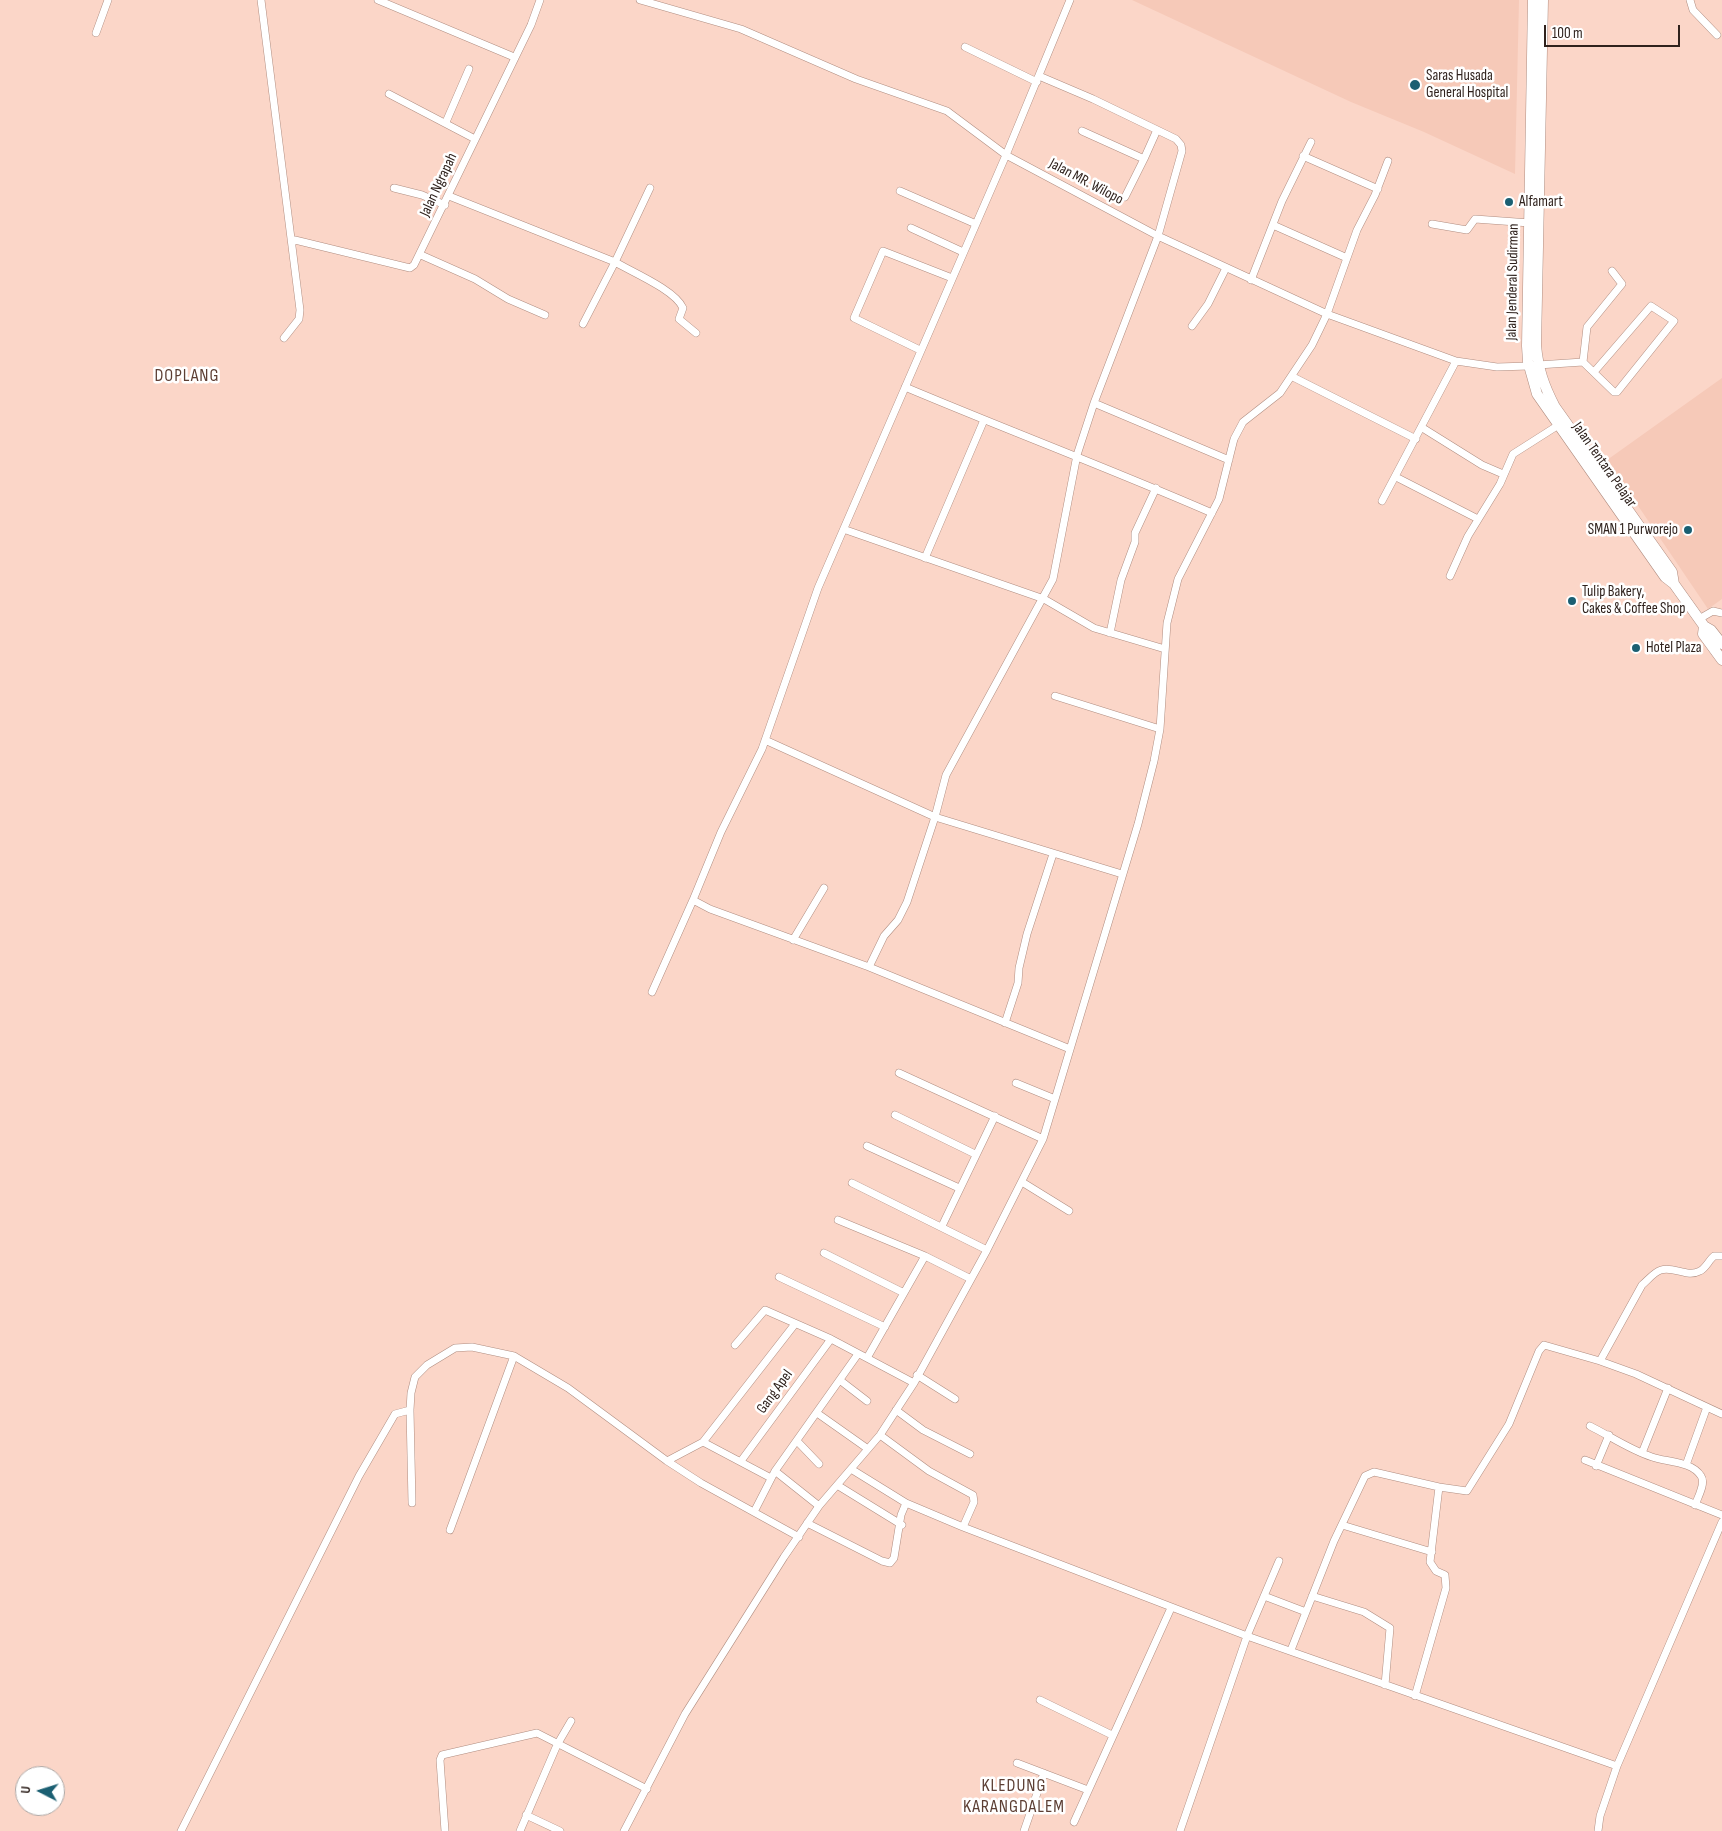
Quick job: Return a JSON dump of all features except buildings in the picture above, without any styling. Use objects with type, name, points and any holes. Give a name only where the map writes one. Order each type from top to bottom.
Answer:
[{"type":"main road","name":"Jalan Jenderal Sudirman","points":[[1533,0],[1538,42]]},
{"type":"main road","name":"Jalan Jenderal Sudirman","points":[[1533,366],[1536,345],[1535,175],[1537,56],[1543,0]]},
{"type":"main road","name":"Jalan Jenderal Sudirman","points":[[1535,175],[1530,223],[1527,346],[1538,384]]},
{"type":"main road","name":"Jalan Tentara Pelajar","points":[[1538,384],[1557,426],[1665,577],[1674,584],[1702,623],[1711,630],[1722,644]]},
{"type":"main road","name":"Jalan Tentara Pelajar","points":[[1538,384],[1672,572],[1674,584]]},
{"type":"main road","name":"Jalan Tentara Pelajar","points":[[1702,623],[1703,634],[1722,660]]},
{"type":"street","points":[[96,33],[108,0]]},
{"type":"street","points":[[262,0],[299,315],[295,325],[284,338]]},
{"type":"street","points":[[378,0],[514,57]]},
{"type":"street","name":"Jalan Ngrapah","points":[[421,255],[514,57],[531,25],[540,0]]},
{"type":"street","name":"Jalan MR. Wilopo","points":[[640,0],[741,28],[856,80],[947,111],[1006,155],[1158,236],[1327,314],[1456,361],[1497,367],[1583,362]]},
{"type":"street","points":[[652,992],[765,740],[818,588],[846,530],[920,350],[1006,155],[1070,0]]},
{"type":"street","points":[[1690,0],[1693,10],[1717,35]]},
{"type":"street","points":[[869,968],[884,936],[898,920],[907,902],[935,817],[942,788],[953,761],[1044,599],[1053,579],[1077,455],[1094,402],[1158,236],[1182,148],[1178,141],[1093,99],[1038,79],[965,47]]},
{"type":"street","points":[[446,122],[469,69]]},
{"type":"street","points":[[389,94],[476,139]]},
{"type":"street","points":[[1125,197],[1157,130]]},
{"type":"street","points":[[1082,131],[1144,158]]},
{"type":"street","points":[[1251,280],[1282,201],[1311,142]]},
{"type":"street","points":[[1304,156],[1378,189]]},
{"type":"street","points":[[624,1831],[685,1714],[807,1522],[880,1435],[914,1383],[987,1250],[1043,1138],[1140,815],[1160,729],[1167,624],[1178,579],[1218,499],[1234,438],[1243,422],[1280,393],[1312,345],[1327,314],[1357,230],[1378,189],[1388,161]]},
{"type":"street","points":[[394,188],[422,195],[445,206]]},
{"type":"street","points":[[583,324],[650,188]]},
{"type":"street","points":[[900,191],[976,224]]},
{"type":"street","points":[[449,196],[615,262],[660,288],[681,304],[683,308],[679,319],[696,333]]},
{"type":"street","points":[[1432,224],[1467,230],[1474,219],[1530,223]]},
{"type":"street","points":[[1273,226],[1347,258]]},
{"type":"street","points":[[911,228],[963,252]]},
{"type":"street","points":[[292,243],[295,240],[410,268],[421,255],[475,279],[508,299],[545,315]]},
{"type":"street","points":[[920,350],[854,318],[883,250],[887,250],[952,278]]},
{"type":"street","points":[[1192,326],[1208,304],[1226,268]]},
{"type":"street","points":[[1594,372],[1650,306],[1674,321],[1618,392],[1614,392],[1583,362],[1587,328],[1622,284],[1612,271]]},
{"type":"street","points":[[1382,501],[1456,361]]},
{"type":"street","points":[[1292,377],[1416,439]]},
{"type":"street","points":[[905,387],[984,420],[1077,455],[1212,513]]},
{"type":"street","points":[[1094,402],[1229,460]]},
{"type":"street","points":[[925,558],[984,420]]},
{"type":"street","points":[[1450,576],[1478,519],[1500,484],[1502,474],[1513,454],[1557,426]]},
{"type":"street","points":[[1421,427],[1482,465],[1502,474]]},
{"type":"street","points":[[1396,477],[1478,519]]},
{"type":"street","points":[[1110,633],[1121,580],[1135,542],[1135,533],[1156,488]]},
{"type":"street","points":[[846,530],[1044,599],[1094,628],[1165,649]]},
{"type":"street","points":[[1702,623],[1713,610],[1722,613]]},
{"type":"street","points":[[1055,696],[1160,729]]},
{"type":"street","points":[[765,740],[935,817],[1122,874]]},
{"type":"street","points":[[1005,1022],[1018,983],[1019,968],[1027,934],[1053,854]]},
{"type":"street","points":[[793,940],[824,888]]},
{"type":"street","points":[[693,900],[710,909],[869,968],[1070,1049]]},
{"type":"street","points":[[899,1073],[1043,1138]]},
{"type":"street","points":[[1016,1083],[1055,1099]]},
{"type":"street","points":[[895,1115],[975,1154]]},
{"type":"street","points":[[942,1226],[975,1154],[995,1116]]},
{"type":"street","points":[[867,1146],[960,1188]]},
{"type":"street","points":[[1022,1182],[1069,1211]]},
{"type":"street","points":[[852,1183],[987,1250]]},
{"type":"street","points":[[838,1220],[925,1256],[971,1280]]},
{"type":"street","points":[[824,1253],[904,1293]]},
{"type":"street","points":[[867,1358],[925,1256]]},
{"type":"street","points":[[1600,1360],[1642,1285],[1650,1277],[1660,1270],[1669,1269],[1693,1273],[1702,1270],[1714,1256],[1722,1256]]},
{"type":"street","points":[[779,1277],[885,1327]]},
{"type":"street","points":[[736,1345],[764,1310],[831,1339],[914,1383]]},
{"type":"street","points":[[667,1461],[703,1442],[796,1324]]},
{"type":"street","name":"Gang Apel","points":[[741,1461],[831,1339]]},
{"type":"street","points":[[1291,1650],[1334,1540],[1367,1474],[1374,1472],[1462,1491],[1469,1489],[1509,1424],[1540,1347],[1550,1345],[1600,1360],[1668,1388],[1722,1414]]},
{"type":"street","points":[[412,1503],[410,1410],[411,1393],[415,1377],[427,1364],[450,1350],[472,1347],[514,1356],[568,1388],[667,1461],[701,1483],[799,1537]]},
{"type":"street","points":[[754,1512],[775,1471],[841,1381],[858,1354]]},
{"type":"street","points":[[450,1530],[514,1356]]},
{"type":"street","points":[[918,1375],[955,1399]]},
{"type":"street","points":[[841,1381],[867,1401]]},
{"type":"street","points":[[1642,1453],[1668,1388]]},
{"type":"street","points":[[1686,1465],[1707,1406]]},
{"type":"street","points":[[181,1831],[359,1476],[394,1414],[410,1410]]},
{"type":"street","points":[[896,1410],[923,1430],[970,1454]]},
{"type":"street","points":[[817,1413],[868,1449]]},
{"type":"street","points":[[1590,1426],[1642,1453],[1686,1465],[1698,1472],[1703,1477],[1695,1505]]},
{"type":"street","points":[[880,1435],[928,1471],[973,1495],[974,1502],[963,1527]]},
{"type":"street","points":[[1596,1466],[1608,1435]]},
{"type":"street","points":[[797,1441],[819,1464]]},
{"type":"street","points":[[703,1442],[771,1478]]},
{"type":"street","points":[[1585,1460],[1722,1515]]},
{"type":"street","points":[[851,1469],[906,1503],[1171,1608],[1415,1696],[1519,1732],[1573,1748],[1617,1766]]},
{"type":"street","points":[[775,1471],[819,1506]]},
{"type":"street","points":[[837,1485],[902,1525]]},
{"type":"street","points":[[1415,1696],[1446,1588],[1447,1579],[1445,1575],[1432,1567],[1439,1487]]},
{"type":"street","points":[[807,1522],[882,1561],[890,1563],[894,1558],[906,1503]]},
{"type":"street","points":[[1598,1831],[1600,1816],[1617,1766],[1722,1522]]},
{"type":"street","points":[[1342,1526],[1432,1552]]},
{"type":"street","points":[[1180,1831],[1247,1636],[1279,1561]]},
{"type":"street","points":[[1264,1596],[1306,1612]]},
{"type":"street","points":[[1312,1596],[1364,1612],[1390,1628],[1391,1642],[1385,1685]]},
{"type":"street","points":[[1074,1822],[1171,1608]]},
{"type":"street","points":[[1040,1700],[1112,1735]]},
{"type":"street","points":[[520,1831],[557,1745],[571,1721]]},
{"type":"street","points":[[445,1831],[440,1760],[442,1754],[533,1733],[646,1789]]},
{"type":"street","points":[[1017,1763],[1088,1790]]},
{"type":"street","points":[[1024,1831],[1044,1773]]},
{"type":"street","points":[[526,1815],[560,1831]]},
{"type":"shaded area","name":"Saras Husada General Hospital","points":[[1132,0],[1519,0],[1515,174],[1424,132],[1351,102]]},
{"type":"shaded area","name":"SMAN 1 Purworejo","points":[[1722,378],[1722,599],[1708,609],[1607,460]]},
{"type":"place","name":"Saras Husada General Hospital","points":[[1415,85]]},
{"type":"place","name":"Alfamart","points":[[1509,202]]},
{"type":"place","name":"SMAN 1 Purworejo","points":[[1688,530]]},
{"type":"place","name":"Tulip Bakery, Cakes & Coffee Shop","points":[[1572,601]]},
{"type":"place","name":"Hotel Plaza","points":[[1636,648]]},
{"type":"district","name":"DOPLANG","points":[[187,376]]},
{"type":"district","name":"KLEDUNG KARANGDALEM","points":[[1014,1796]]}]
